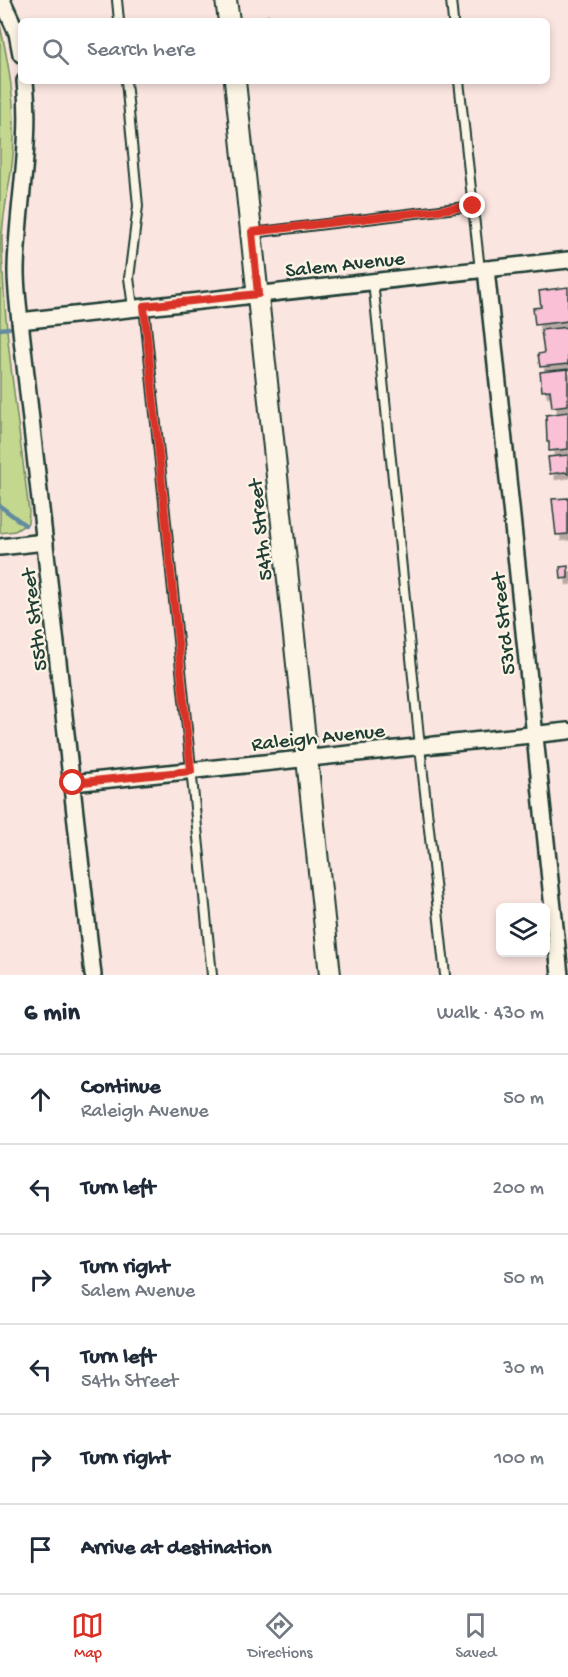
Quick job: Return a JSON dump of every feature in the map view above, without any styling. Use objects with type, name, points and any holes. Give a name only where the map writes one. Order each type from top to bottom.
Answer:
[{"type":"street","points":[[2,0],[15,28],[18,41]]},
{"type":"street","points":[[226,0],[228,18]]},
{"type":"street","name":"55th Street","points":[[25,84],[26,152],[16,272],[93,975]]},
{"type":"street","name":"54th Street","points":[[235,84],[330,975]]},
{"type":"street","name":"Salem Avenue","points":[[20,321],[568,260]]},
{"type":"street","name":"53rd Street","points":[[483,270],[560,975]]},
{"type":"street","points":[[0,547],[45,543]]},
{"type":"street","name":"Raleigh Avenue","points":[[73,783],[568,731]]},
{"type":"lane","points":[[117,0],[119,18]]},
{"type":"lane","points":[[451,0],[453,18]]},
{"type":"lane","points":[[126,84],[138,206],[129,278],[139,307],[212,975]]},
{"type":"lane","points":[[459,84],[473,206],[483,270]]},
{"type":"lane","points":[[252,232],[473,206]]},
{"type":"lane","points":[[373,281],[445,975]]},
{"type":"green space","points":[[0,25],[10,77],[14,131],[12,165],[2,231],[5,309],[29,512],[28,523],[15,531],[0,533]]},
{"type":"building","points":[[568,287],[568,321],[535,325],[533,308],[541,307],[539,291]]},
{"type":"building","points":[[568,327],[568,364],[540,367],[538,354],[544,353],[541,330]]},
{"type":"building","points":[[568,369],[568,405],[552,407],[550,390],[542,391],[540,372]]},
{"type":"building","points":[[568,412],[568,449],[549,451],[546,415]]},
{"type":"building","points":[[568,455],[568,474],[565,472],[550,474],[548,457]]},
{"type":"building","points":[[568,498],[568,534],[556,535],[552,499]]},
{"type":"building","points":[[568,566],[568,578],[561,579],[560,567]]},
{"type":"waterway","points":[[0,329],[9,328]]},
{"type":"waterway","points":[[0,506],[25,525]]},
{"type":"route","points":[[73,783],[191,771],[144,306],[258,294],[252,232],[473,206]]}]
